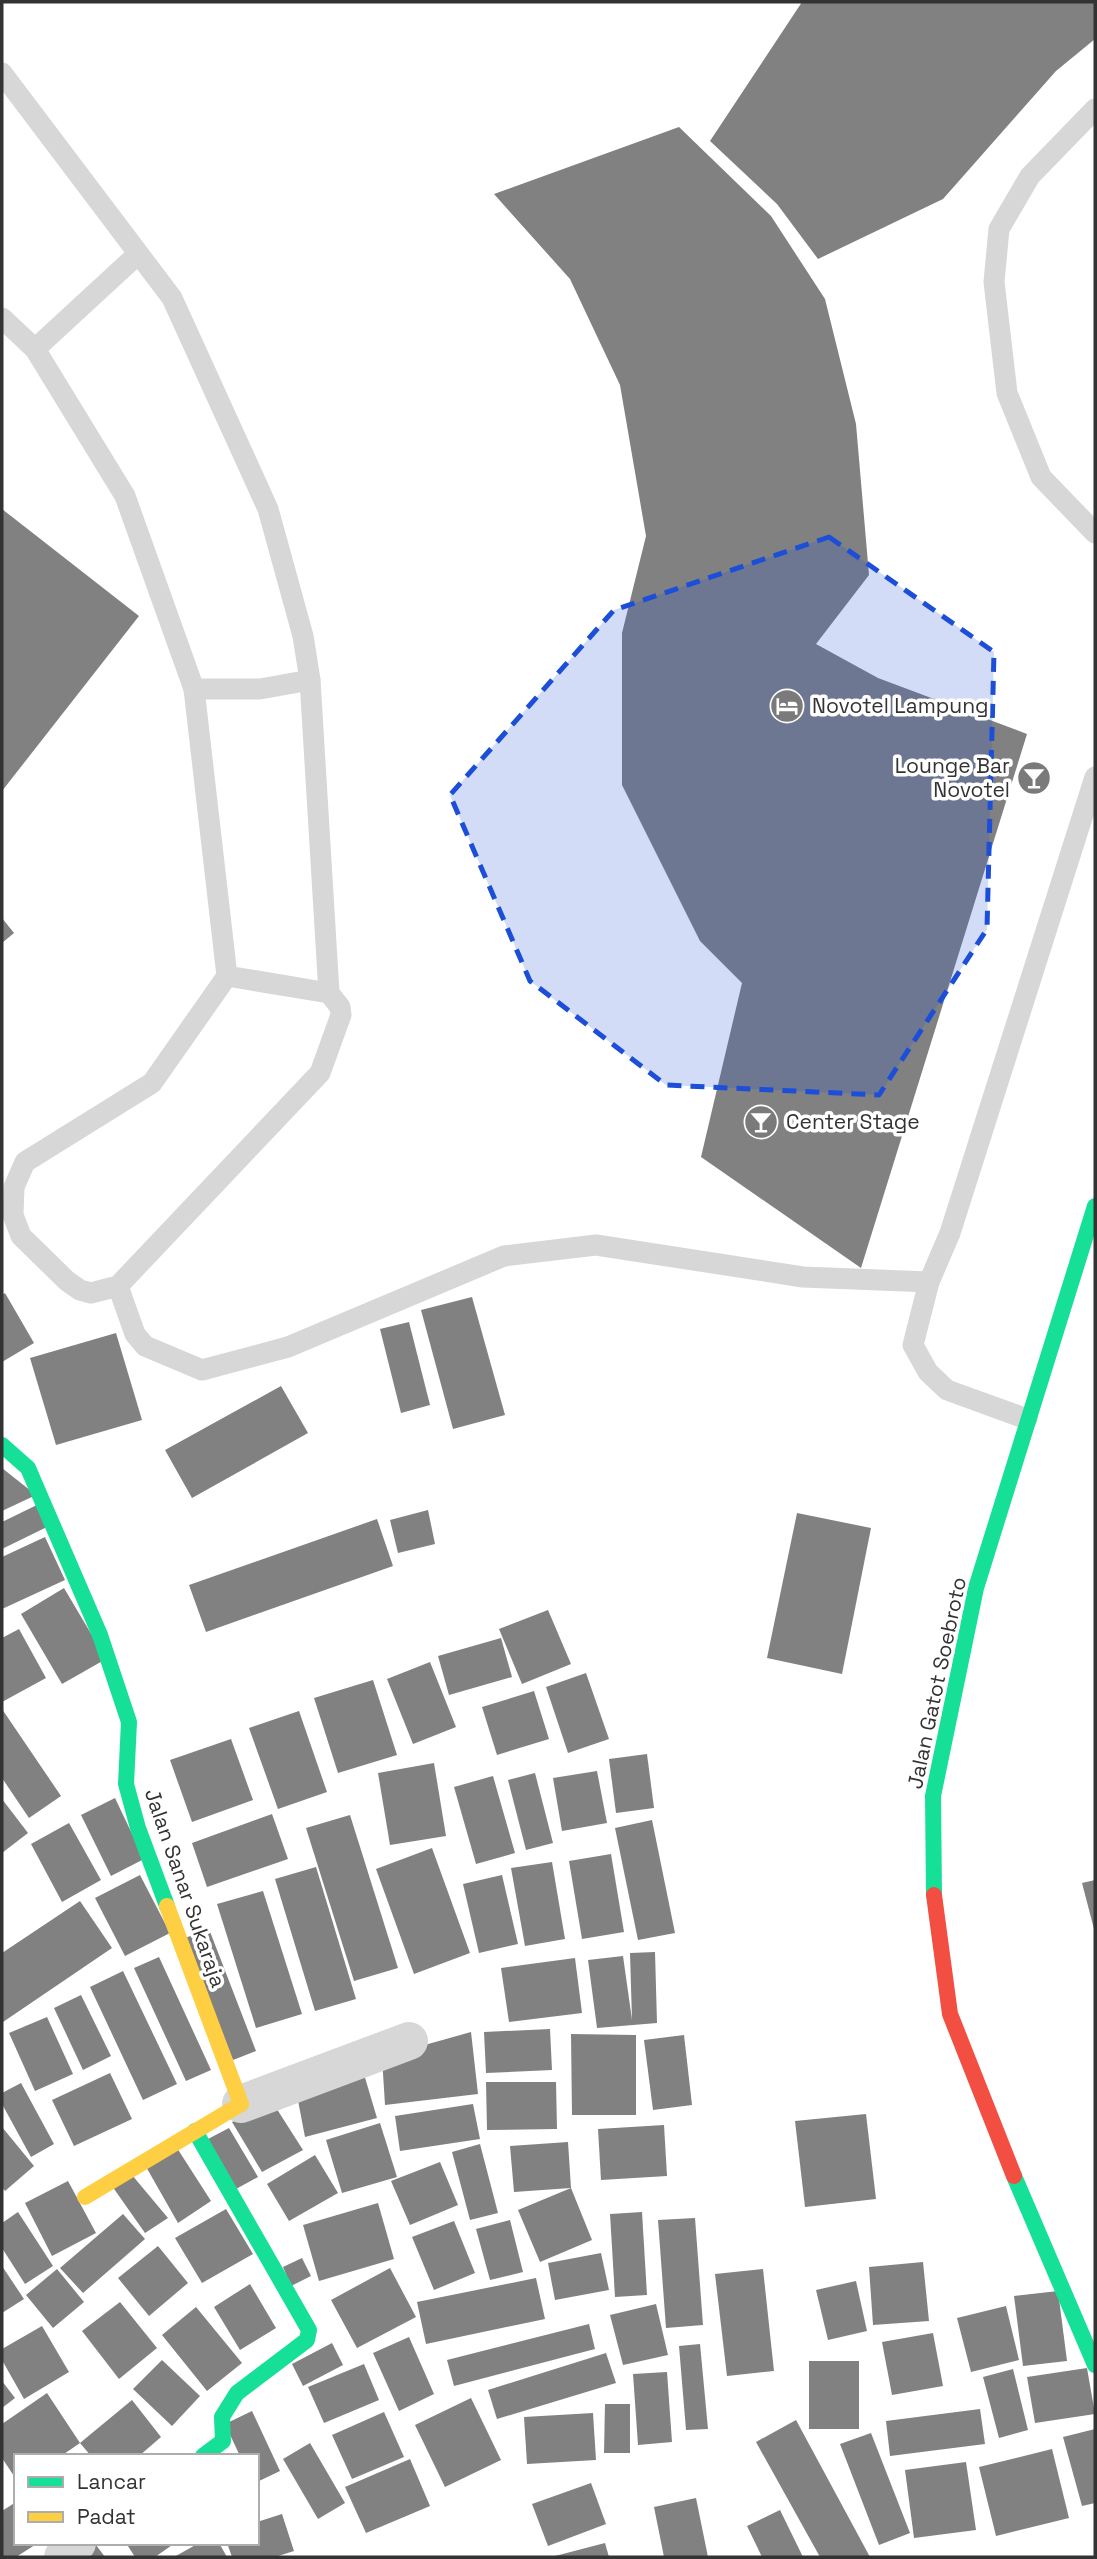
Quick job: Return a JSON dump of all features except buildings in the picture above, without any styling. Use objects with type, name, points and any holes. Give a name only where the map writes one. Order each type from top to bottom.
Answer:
[{"type":"street","name":"Jalan Gatot Soebroto","points":[[1095,1206],[976,1588],[936,1783],[933,1885],[950,2014],[1029,2214],[1095,2365]]},
{"type":"street","name":"Jalan Sanar Sukaraja","points":[[2,1446],[28,1468],[100,1635],[129,1722],[126,1784],[138,1828],[241,2104]]},
{"type":"street","points":[[85,2197],[241,2104],[409,2041]]},
{"type":"street","points":[[195,2131],[309,2330],[307,2340],[237,2393],[222,2417],[223,2441],[206,2454]]},
{"type":"lane","points":[[2,73],[172,298],[268,509],[303,636],[310,680],[329,993],[340,1007],[341,1015],[320,1073],[118,1286],[91,1293],[66,1281],[21,1236],[13,1215],[14,1187],[25,1162],[152,1083],[227,976],[194,690],[125,496],[35,349],[2,318]]},
{"type":"lane","points":[[1095,109],[1030,176],[999,229],[994,282],[1007,393],[1041,477],[1095,533]]},
{"type":"lane","points":[[35,349],[138,254]]},
{"type":"lane","points":[[194,690],[260,690],[310,680]]},
{"type":"lane","points":[[1027,1419],[947,1390],[928,1372],[913,1345],[929,1282],[950,1233],[1095,777]]},
{"type":"lane","points":[[227,976],[329,993]]},
{"type":"lane","points":[[118,1286],[135,1334],[145,1346],[202,1370],[288,1348],[504,1256],[596,1244],[803,1277],[929,1282]]},
{"type":"highlighted area","points":[[829,537],[994,652],[987,929],[879,1095],[666,1085],[530,981],[450,795],[614,610]]},
{"type":"traffic: fast","points":[[934,1895],[933,1796],[976,1588],[1095,1206]]},
{"type":"traffic: fast","points":[[2,1445],[28,1468],[100,1635],[129,1722],[126,1784],[138,1828],[167,1906]]},
{"type":"traffic: fast","points":[[195,2131],[309,2330],[307,2340],[237,2393],[222,2417],[223,2441],[206,2454]]},
{"type":"traffic: fast","points":[[1014,2176],[1095,2365]]},
{"type":"traffic: slow","points":[[85,2197],[241,2104],[167,1906]]},
{"type":"traffic: jam","points":[[934,1895],[950,2014],[1014,2176]]},
{"type":"place","name":"Novotel Lampung","points":[[787,706]]},
{"type":"place","name":"Lounge Bar Novotel","points":[[1034,778]]},
{"type":"place","name":"Center Stage","points":[[761,1122]]}]
